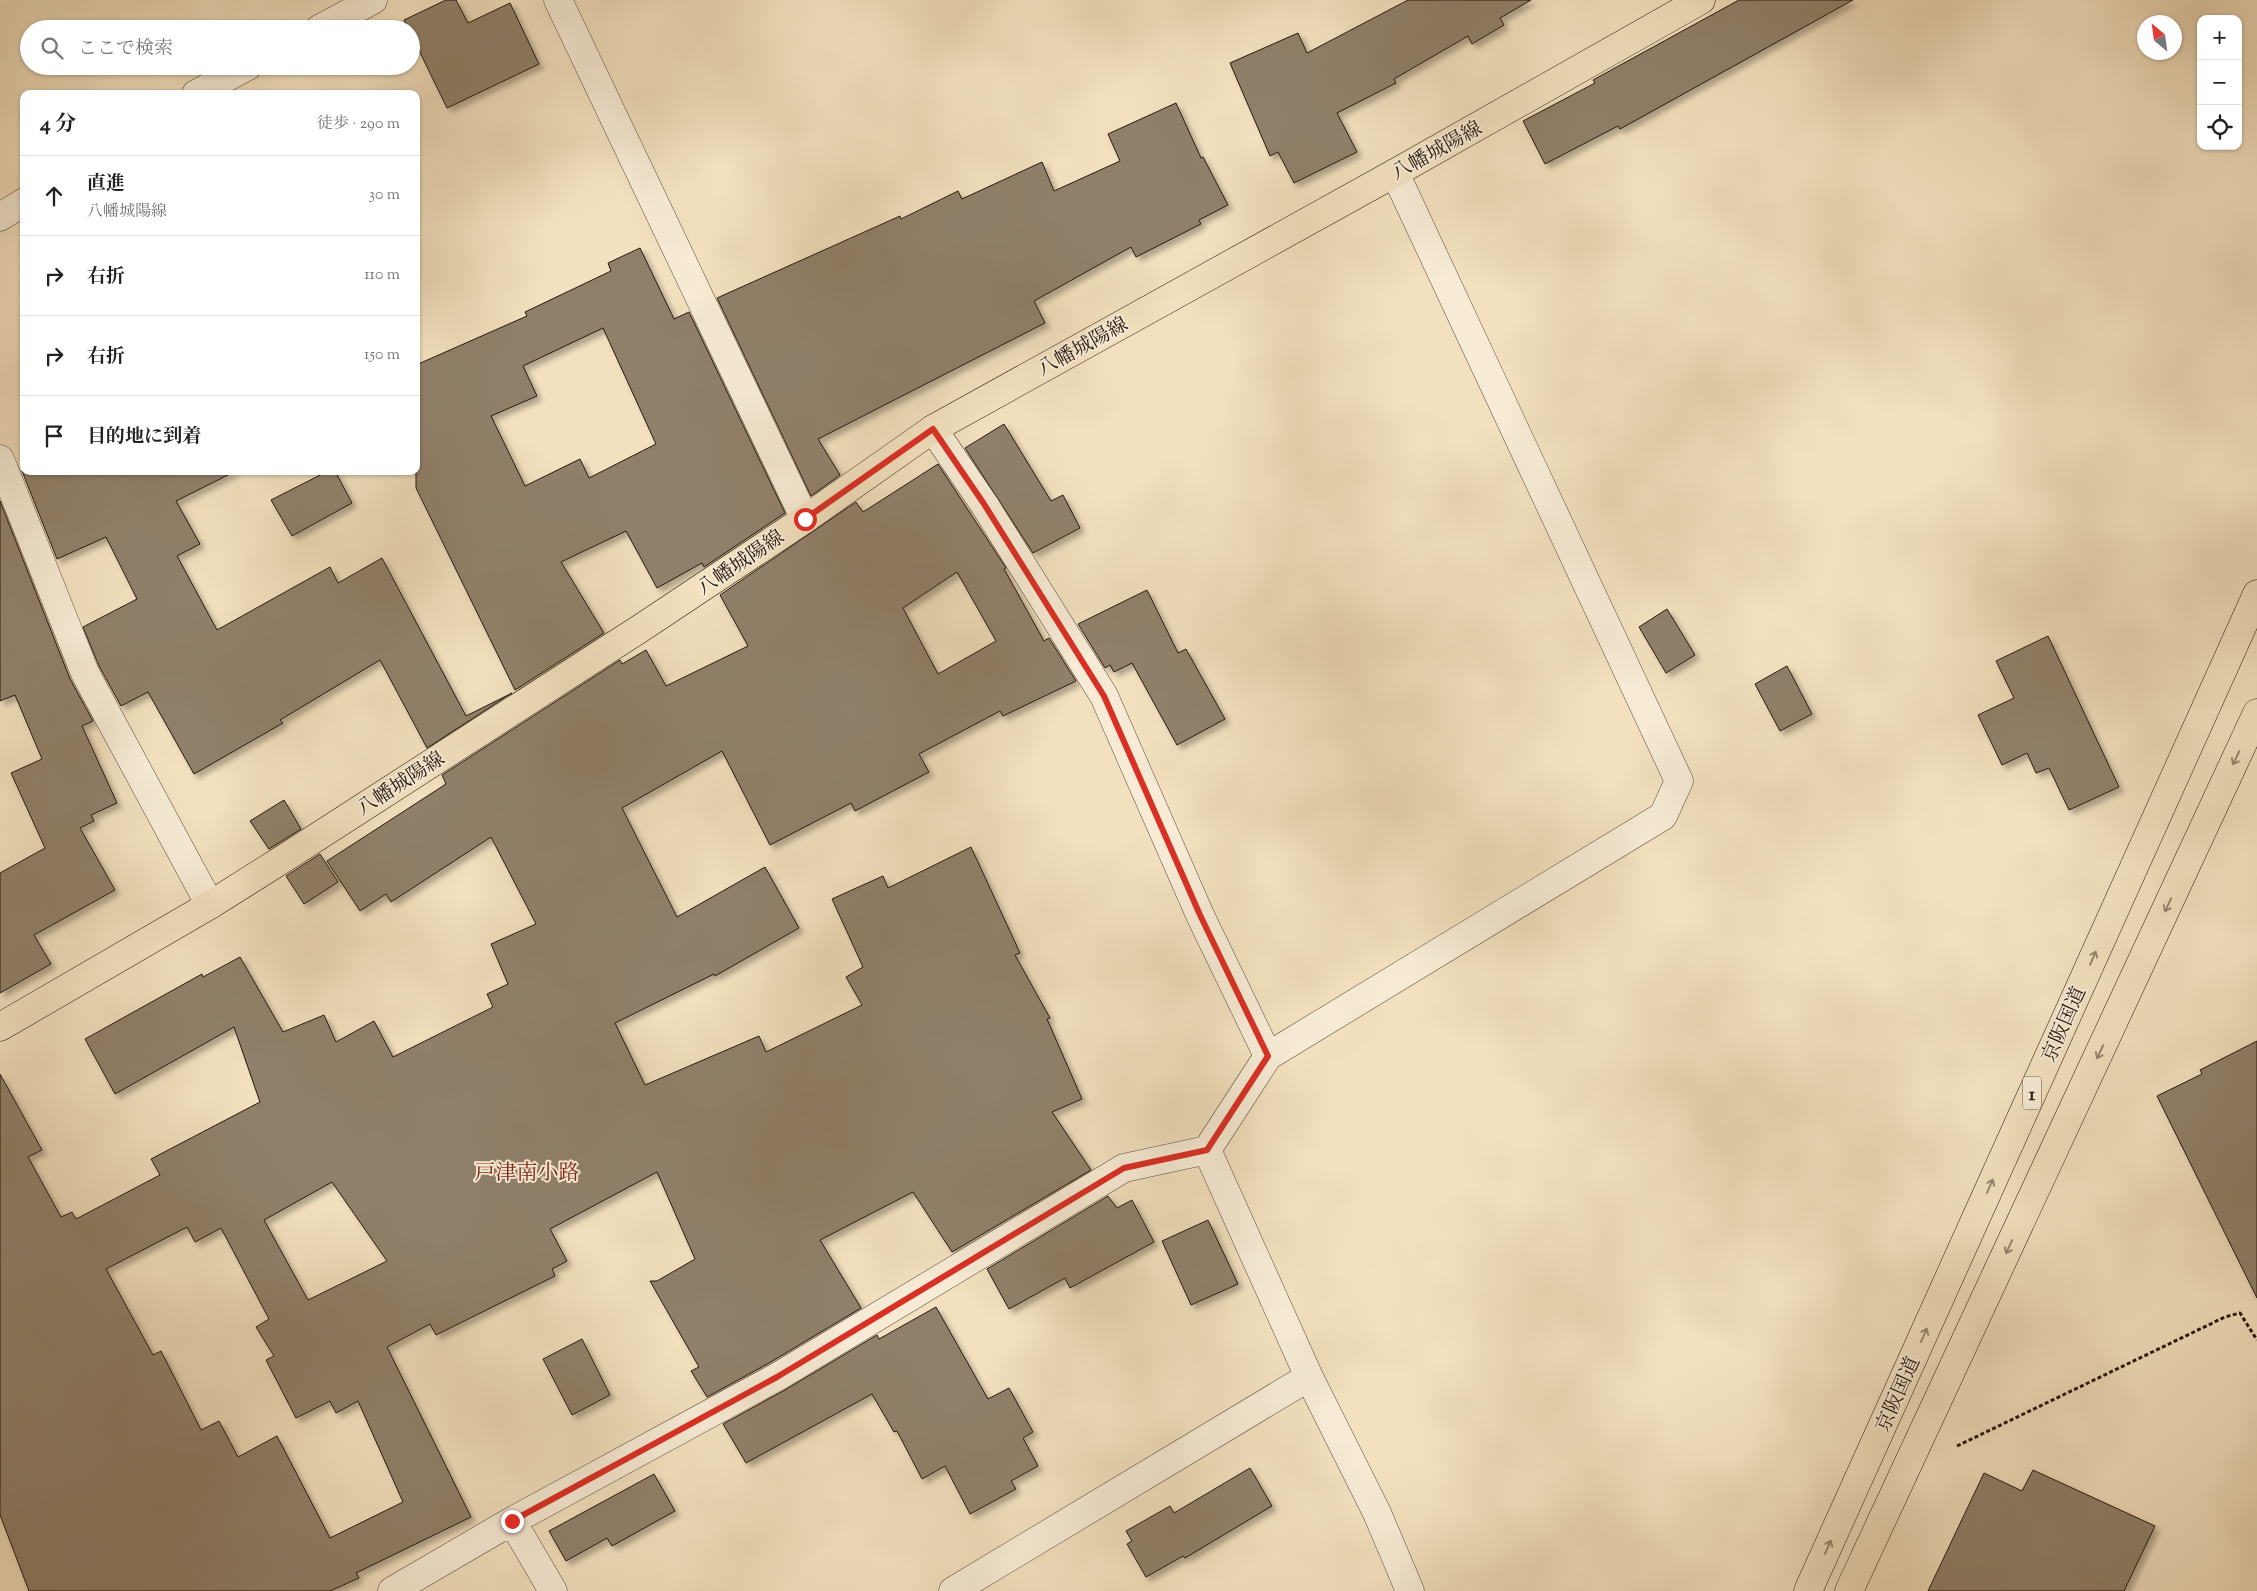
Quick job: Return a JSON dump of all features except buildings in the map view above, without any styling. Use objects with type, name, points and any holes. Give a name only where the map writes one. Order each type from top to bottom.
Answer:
[{"type":"main road","name":"八幡城陽線","points":[[0,1027],[210,906],[641,628],[805,519],[933,429],[1395,173],[1701,0]]},
{"type":"main road","name":"京阪国道","points":[[1808,1591],[2257,594]]},
{"type":"main road","name":"京阪国道","points":[[1849,1591],[2257,713]]},
{"type":"street","points":[[336,20],[373,0]]},
{"type":"street","points":[[558,0],[805,519]]},
{"type":"street","points":[[203,90],[231,75]]},
{"type":"street","points":[[392,1591],[512,1521],[777,1377],[1124,1168],[1207,1150],[1268,1056],[1663,816],[1679,781],[1395,173]]},
{"type":"street","points":[[0,217],[20,204]]},
{"type":"street","points":[[933,429],[994,520],[1104,696],[1200,915],[1268,1056]]},
{"type":"street","points":[[0,459],[85,673],[210,906]]},
{"type":"street","points":[[1207,1150],[1309,1377],[1377,1513],[1410,1591]]},
{"type":"street","points":[[953,1591],[1309,1377]]},
{"type":"street","points":[[512,1521],[553,1591]]},
{"type":"path","points":[[1905,1471],[2225,1317],[2240,1313],[2257,1340]]},
{"type":"district","name":"戸津南小路","points":[[527,1172]]},
{"type":"route","points":[[512,1521],[777,1377],[1124,1168],[1207,1150],[1268,1056],[1200,915],[1104,696],[984,504],[933,429],[805,519]]}]
